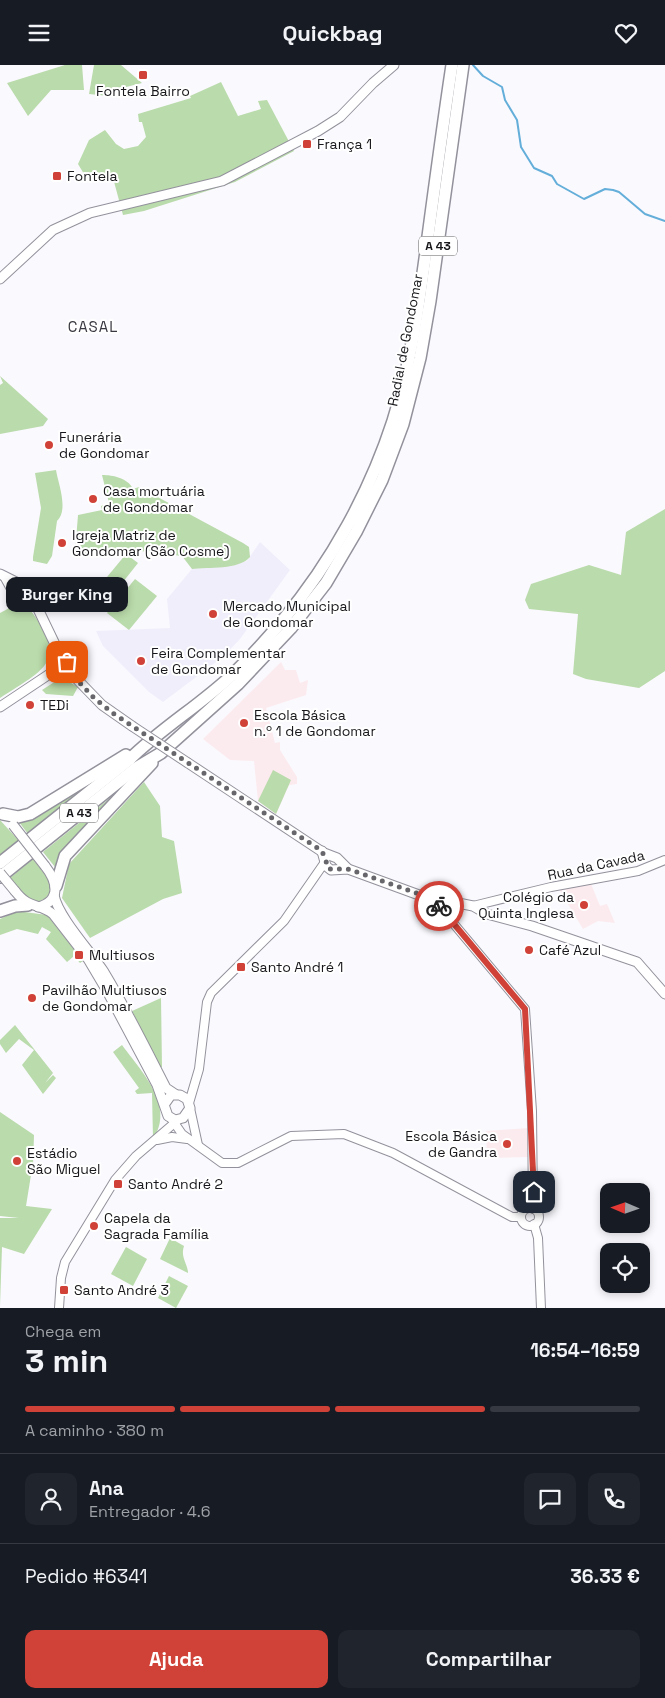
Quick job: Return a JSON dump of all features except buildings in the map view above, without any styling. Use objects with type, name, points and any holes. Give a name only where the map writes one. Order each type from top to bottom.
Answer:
[{"type":"highway","name":"Radial de Gondomar","points":[[0,863],[231,676],[283,621],[305,591],[346,527],[398,423],[419,300],[452,65]]},
{"type":"highway","name":"Radial de Gondomar","points":[[0,877],[136,768],[161,753],[238,684],[291,628],[326,583],[356,532],[382,480],[398,423],[420,358],[430,301],[463,65]]},
{"type":"highway","points":[[1,812],[18,817],[30,814],[145,744]]},
{"type":"highway","points":[[55,891],[66,856],[161,753]]},
{"type":"highway","points":[[0,911],[15,906],[33,906]]},
{"type":"main road","points":[[0,279],[53,230],[90,213],[222,181],[318,131],[340,117],[373,83],[394,65]]},
{"type":"main road","points":[[2,576],[25,587],[36,604],[61,667],[102,705],[322,851],[336,858],[348,869]]},
{"type":"main road","points":[[2,576],[14,591],[16,597],[36,604]]},
{"type":"main road","points":[[14,591],[17,586],[25,587]]},
{"type":"main road","points":[[22,599],[27,597],[25,587]]},
{"type":"main road","points":[[0,707],[61,667]]},
{"type":"main road","points":[[1,812],[55,879],[55,891],[61,912],[86,945],[117,994],[166,1087],[178,1094],[189,1105],[186,1116],[171,1116]]},
{"type":"main road","points":[[322,851],[330,867]]},
{"type":"main road","points":[[330,867],[339,864],[336,858]]},
{"type":"main road","points":[[330,867],[348,869],[433,899],[473,906],[487,914],[532,926],[636,962],[665,994]]},
{"type":"main road","points":[[0,873],[15,891],[33,906],[53,914],[88,959],[119,1012],[171,1116]]},
{"type":"main road","points":[[33,906],[48,904],[55,891]]},
{"type":"main road","points":[[171,1116],[168,1098],[178,1094]]},
{"type":"street","name":"Rua da Cavada","points":[[473,906],[551,887],[638,871],[665,860]]},
{"type":"street","points":[[198,1145],[189,1105],[195,1087],[207,1002],[211,993],[284,921],[297,905],[312,877],[330,867]]},
{"type":"street","points":[[433,899],[525,1009],[532,1120],[533,1209],[538,1218],[534,1224],[538,1238],[541,1308]]},
{"type":"street","points":[[178,1094],[190,1091],[195,1087]]},
{"type":"street","points":[[161,1135],[171,1116]]},
{"type":"street","points":[[59,1308],[61,1278],[65,1263],[120,1172],[161,1135],[171,1116]]},
{"type":"street","points":[[171,1116],[189,1139],[222,1163],[228,1165],[238,1163],[291,1136],[344,1133],[393,1153],[512,1217],[521,1217]]},
{"type":"street","points":[[155,1141],[172,1137],[189,1139]]},
{"type":"street","points":[[521,1217],[525,1209],[533,1209]]},
{"type":"street","points":[[521,1217],[525,1224],[534,1224]]},
{"type":"shaded area","name":"Mercado Municipal de Gondomar","points":[[260,542],[290,570],[240,639],[224,656],[163,702],[149,692],[103,646],[96,631],[170,628],[167,599],[192,569],[234,565],[247,561]]},
{"type":"shaded area","name":"Escola Básica n.º 1 de Gondomar","points":[[281,662],[285,670],[296,670],[300,683],[308,680],[306,695],[266,708],[275,743],[280,742],[280,750],[297,777],[297,784],[289,785],[276,814],[258,801],[254,761],[230,760],[203,739]]},
{"type":"shaded area","name":"Colégio da Quinta Inglesa","points":[[591,884],[600,906],[607,904],[615,923],[598,921],[583,929],[559,889]]},
{"type":"shaded area","name":"Escola Básica de Gandra","points":[[528,1128],[529,1157],[487,1158],[486,1131]]},
{"type":"green space","points":[[65,65],[82,65],[84,90],[51,90],[28,116],[7,83]]},
{"type":"green space","points":[[94,65],[121,65],[142,83],[114,90],[109,96],[89,94]]},
{"type":"green space","points":[[221,82],[238,116],[261,109],[258,101],[267,100],[294,151],[235,182],[144,211],[123,215],[113,178],[87,179],[78,164],[89,140],[105,130],[116,144],[124,149],[138,146],[146,137],[142,122],[139,122],[138,114],[191,98],[190,96]]},
{"type":"green space","points":[[0,376],[48,419],[43,426],[0,434],[0,385],[3,383]]},
{"type":"green space","points":[[56,470],[62,496],[62,510],[57,521],[52,556],[47,564],[33,561],[41,508],[35,473]]},
{"type":"green space","points":[[102,475],[124,480],[133,489],[139,487],[243,543],[249,547],[250,557],[239,564],[231,566],[192,569],[182,556],[140,551],[75,553],[78,515],[102,510],[101,506],[109,503]]},
{"type":"green space","points":[[665,509],[665,671],[639,688],[586,679],[573,674],[578,614],[529,609],[525,600],[531,584],[589,565],[621,575],[626,532]]},
{"type":"green space","points":[[126,554],[138,563],[119,587],[107,577]]},
{"type":"green space","points":[[135,579],[157,596],[129,630],[107,613]]},
{"type":"green space","points":[[15,605],[29,608],[41,626],[48,641],[50,652],[47,662],[40,671],[0,698],[0,613]]},
{"type":"green space","points":[[56,681],[71,683],[78,687],[73,696],[46,694],[42,690]]},
{"type":"green space","points":[[273,770],[291,780],[276,814],[258,801]]},
{"type":"green space","points":[[104,773],[28,834],[19,822]]},
{"type":"green space","points":[[144,782],[160,806],[162,837],[174,841],[182,893],[163,899],[90,938],[62,898],[69,864]]},
{"type":"green space","points":[[115,794],[60,856],[55,867],[43,852]]},
{"type":"green space","points":[[0,820],[19,841],[0,856]]},
{"type":"green space","points":[[33,859],[49,880],[51,891],[46,898],[38,902],[27,897],[10,878]]},
{"type":"green space","points":[[17,911],[47,915],[83,961],[80,963],[74,956],[67,962],[46,939],[51,932],[42,927],[38,934],[17,929],[0,935],[0,919]]},
{"type":"green space","points":[[161,998],[162,1067],[160,1067],[132,1011]]},
{"type":"green space","points":[[15,1025],[53,1073],[45,1083],[53,1075],[56,1078],[43,1094],[22,1065],[34,1050],[19,1039],[6,1053],[0,1044],[0,1040]]},
{"type":"green space","points":[[122,1045],[146,1077],[158,1102],[161,1114],[159,1127],[153,1139],[152,1093],[137,1094],[135,1091],[139,1088],[113,1052]]},
{"type":"green space","name":"Estádio São Miguel","points":[[0,1112],[34,1135],[33,1166],[37,1166],[36,1175],[31,1175],[26,1206],[52,1209],[24,1254],[2,1247],[0,1306],[0,1218],[19,1218],[0,1216]]},
{"type":"green space","points":[[170,1238],[184,1246],[183,1254],[188,1273],[160,1259]]},
{"type":"green space","points":[[126,1247],[147,1259],[133,1286],[111,1274]]},
{"type":"green space","points":[[169,1276],[188,1286],[176,1308],[158,1298]]},
{"type":"waterway","points":[[473,65],[483,76],[502,87],[505,100],[517,120],[521,147],[534,168],[552,176],[557,184],[584,199],[605,189],[613,190],[619,192],[645,214],[665,221]]},
{"type":"way so far","points":[[67,662],[69,664],[67,669],[102,705],[322,851],[327,868],[331,870],[348,869],[433,899],[439,906]]},
{"type":"place","name":"Fontela Bairro","points":[[143,75]]},
{"type":"place","name":"França 1","points":[[307,144]]},
{"type":"place","name":"Fontela","points":[[57,176]]},
{"type":"place","name":"Funerária de Gondomar","points":[[49,445]]},
{"type":"place","name":"Casa mortuária de Gondomar","points":[[93,499]]},
{"type":"place","name":"Igreja Matriz de Gondomar (São Cosme)","points":[[62,543]]},
{"type":"place","name":"Mercado Municipal de Gondomar","points":[[213,614]]},
{"type":"place","name":"Feira Complementar de Gondomar","points":[[141,661]]},
{"type":"place","name":"Burger King","points":[[67,662]]},
{"type":"place","name":"TEDi","points":[[30,705]]},
{"type":"place","name":"Escola Básica n.º 1 de Gondomar","points":[[244,723]]},
{"type":"place","name":"Colégio da Quinta Inglesa","points":[[584,905]]},
{"type":"place","name":"Café Azul","points":[[529,950]]},
{"type":"place","name":"Multiusos","points":[[79,955]]},
{"type":"place","name":"Santo André 1","points":[[241,967]]},
{"type":"place","name":"Pavilhão Multiusos de Gondomar","points":[[32,998]]},
{"type":"place","name":"Escola Básica de Gandra","points":[[507,1144]]},
{"type":"place","name":"Estádio São Miguel","points":[[17,1161]]},
{"type":"place","name":"Santo André 2","points":[[118,1184]]},
{"type":"place","name":"Capela da Sagrada Família","points":[[94,1226]]},
{"type":"place","name":"Santo André 3","points":[[64,1290]]},
{"type":"district","name":"CASAL","points":[[93,327]]},
{"type":"route","points":[[439,906],[525,1009],[532,1111],[534,1192]]}]
